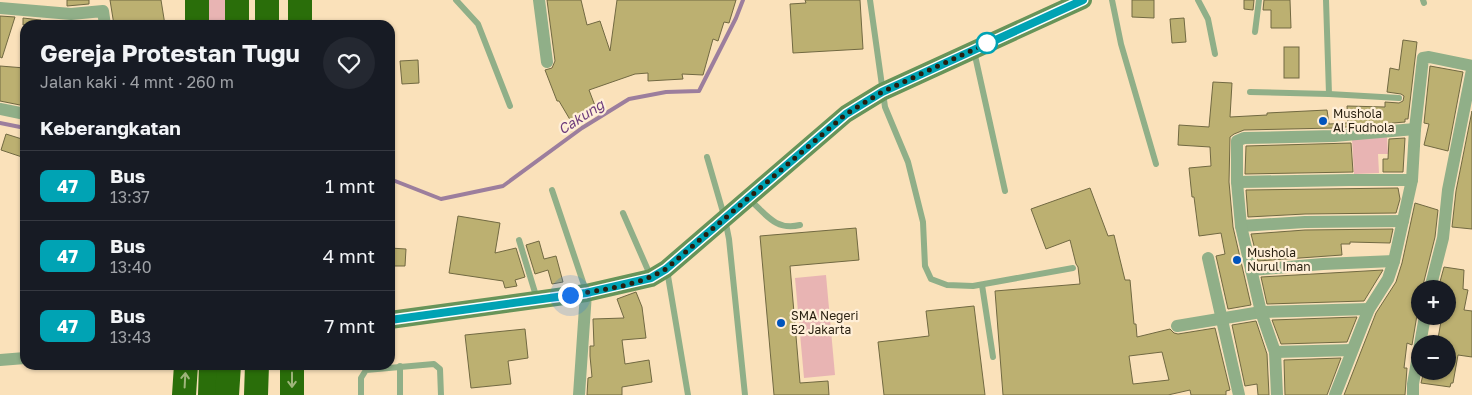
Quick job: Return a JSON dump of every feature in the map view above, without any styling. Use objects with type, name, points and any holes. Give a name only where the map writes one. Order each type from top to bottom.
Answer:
[{"type":"highway","points":[[197,0],[197,20]]},
{"type":"highway","points":[[237,0],[237,20]]},
{"type":"highway","points":[[267,0],[267,20]]},
{"type":"highway","points":[[300,0],[300,20]]},
{"type":"highway","points":[[184,395],[186,370]]},
{"type":"highway","points":[[210,395],[211,370]]},
{"type":"highway","points":[[228,395],[229,370]]},
{"type":"highway","points":[[256,395],[257,370]]},
{"type":"highway","points":[[271,395],[272,370]]},
{"type":"highway","points":[[292,370],[292,395]]},
{"type":"main road","points":[[395,319],[586,293],[659,274],[726,219],[846,114],[882,92],[974,49],[1054,6],[1083,0]]},
{"type":"street","points":[[539,0],[547,62]]},
{"type":"street","points":[[0,8],[71,14],[103,11],[104,20]]},
{"type":"street","points":[[1335,395],[1369,309],[1388,279],[1394,261],[1412,180],[1415,129],[1423,58],[1429,57],[1472,68],[1448,190],[1443,238],[1432,280]]},
{"type":"street","points":[[0,109],[20,113]]},
{"type":"street","points":[[1277,395],[1275,352],[1261,312],[1241,226],[1237,182],[1236,143],[1238,139],[1334,136],[1415,129]]},
{"type":"street","points":[[1237,182],[1412,180]]},
{"type":"street","points":[[1241,226],[1305,222],[1402,221]]},
{"type":"street","points":[[1208,258],[1239,395]]},
{"type":"street","points":[[1251,270],[1394,261]]},
{"type":"street","points":[[579,395],[586,293]]},
{"type":"street","points":[[1177,326],[1261,312],[1369,309]]},
{"type":"street","points":[[1413,395],[1413,384],[1423,325]]},
{"type":"street","points":[[1275,352],[1352,350]]},
{"type":"street","points":[[0,360],[20,358]]},
{"type":"lane","points":[[456,0],[478,24],[510,106]]},
{"type":"lane","points":[[870,0],[885,107],[908,162],[923,222],[925,266],[931,279],[947,285],[973,286],[1073,268]]},
{"type":"lane","points":[[1112,0],[1121,44],[1156,164]]},
{"type":"lane","points":[[1198,0],[1208,19],[1215,54]]},
{"type":"lane","points":[[1255,32],[1259,0]]},
{"type":"lane","points":[[1326,0],[1329,94]]},
{"type":"lane","points":[[974,49],[1005,191]]},
{"type":"lane","points":[[1250,92],[1399,98]]},
{"type":"lane","points":[[707,156],[726,219],[745,395]]},
{"type":"lane","points":[[552,190],[586,293]]},
{"type":"lane","points":[[748,198],[771,220],[782,226],[800,225]]},
{"type":"lane","points":[[623,213],[659,274],[688,395]]},
{"type":"lane","points":[[519,240],[538,300]]},
{"type":"lane","points":[[982,285],[993,357]]},
{"type":"lane","points":[[395,367],[434,364],[440,370],[441,395]]},
{"type":"lane","points":[[400,366],[400,395]]},
{"type":"lane","points":[[361,395],[361,378],[366,370]]},
{"type":"shaded area","points":[[197,0],[236,0],[237,20],[197,20]]},
{"type":"shaded area","points":[[1387,137],[1388,154],[1378,154],[1379,173],[1354,174],[1352,139]]},
{"type":"shaded area","points":[[826,275],[835,375],[804,378],[795,278]]},
{"type":"building","points":[[67,0],[89,0],[89,4],[67,6]]},
{"type":"building","points":[[110,0],[161,0],[164,20],[113,20]]},
{"type":"building","points":[[547,0],[581,0],[587,25],[600,21],[610,51],[617,0],[736,0],[729,23],[724,22],[718,41],[713,39],[703,75],[682,74],[683,79],[648,81],[648,73],[635,74],[589,90],[597,111],[572,123],[559,101],[557,101],[545,70],[552,68],[555,61]]},
{"type":"building","points":[[805,0],[860,0],[863,49],[793,53],[790,4],[806,3]]},
{"type":"building","points":[[1132,0],[1154,0],[1154,18],[1132,17]]},
{"type":"building","points":[[1244,0],[1254,0],[1253,10],[1244,9]]},
{"type":"building","points":[[1264,0],[1290,0],[1291,28],[1271,28],[1271,10],[1263,10]]},
{"type":"building","points":[[0,16],[15,17],[2,58],[0,57]]},
{"type":"building","points":[[23,18],[41,20],[23,20]]},
{"type":"building","points":[[1184,18],[1186,42],[1172,43],[1170,19]]},
{"type":"building","points":[[1403,40],[1417,42],[1408,119],[1405,119],[1405,122],[1334,128],[1244,130],[1230,137],[1229,182],[1233,227],[1251,305],[1228,309],[1216,256],[1225,254],[1221,233],[1199,236],[1194,197],[1192,197],[1189,168],[1211,166],[1210,147],[1178,145],[1179,125],[1209,127],[1213,82],[1232,83],[1230,117],[1327,110],[1329,124],[1348,123],[1347,106],[1385,107],[1385,102],[1399,103],[1403,101],[1404,96],[1401,94],[1387,92],[1390,68],[1399,70]]},
{"type":"building","points":[[1284,47],[1299,47],[1299,78],[1284,78]]},
{"type":"building","points":[[418,60],[419,83],[402,84],[400,61]]},
{"type":"building","points":[[0,66],[20,68],[20,105],[0,101]]},
{"type":"building","points":[[1430,66],[1463,72],[1448,151],[1424,145],[1429,124],[1424,123]]},
{"type":"building","points":[[1472,111],[1472,229],[1452,227],[1456,191]]},
{"type":"building","points":[[6,134],[20,138],[20,156],[1,150]]},
{"type":"building","points":[[1405,138],[1403,172],[1383,172],[1383,159],[1388,159],[1389,139]]},
{"type":"building","points":[[1351,143],[1353,172],[1245,174],[1246,146]]},
{"type":"building","points":[[1090,188],[1108,236],[1114,235],[1125,280],[1130,280],[1137,337],[1170,329],[1178,334],[1215,328],[1230,390],[1226,391],[1226,395],[1191,395],[1190,390],[1168,395],[1003,395],[995,291],[1080,284],[1078,267],[1070,240],[1046,249],[1031,209]],"holes":[[[1162,352],[1169,380],[1133,384],[1129,356]]]},
{"type":"building","points":[[1398,188],[1400,199],[1396,213],[1248,217],[1246,190]]},
{"type":"building","points":[[1415,203],[1438,210],[1435,237],[1424,280],[1411,280],[1411,325],[1415,325],[1414,335],[1411,335],[1411,345],[1407,343],[1404,368],[1407,368],[1405,395],[1344,395],[1376,313],[1396,282]]},
{"type":"building","points":[[458,216],[500,223],[495,253],[516,248],[525,277],[515,280],[517,286],[505,288],[503,281],[449,273]]},
{"type":"building","name":"SMA Negeri 52 Jakarta","points":[[856,228],[859,260],[790,266],[800,383],[828,381],[829,395],[774,395],[760,236]]},
{"type":"building","points":[[1393,229],[1390,243],[1350,242],[1350,244],[1341,244],[1342,255],[1258,261],[1251,234],[1305,230]]},
{"type":"building","points":[[539,241],[544,259],[556,256],[563,282],[552,284],[548,270],[535,274],[526,245]]},
{"type":"building","points":[[395,248],[406,249],[405,266],[395,266]]},
{"type":"building","points":[[1444,267],[1464,270],[1463,289],[1468,290],[1464,310],[1472,311],[1472,357],[1458,355],[1456,366],[1456,335],[1439,335],[1440,325],[1456,325],[1456,280],[1440,280]]},
{"type":"building","points":[[1383,270],[1364,301],[1267,304],[1261,277]]},
{"type":"building","points":[[636,292],[642,307],[646,338],[622,340],[625,364],[649,360],[652,382],[622,387],[622,395],[587,395],[588,378],[592,377],[590,346],[594,346],[593,319],[624,318],[617,299]]},
{"type":"building","points":[[974,306],[985,395],[884,395],[878,342],[929,336],[926,311]]},
{"type":"building","points":[[1357,317],[1347,342],[1281,344],[1272,320]]},
{"type":"building","points":[[1256,321],[1267,354],[1269,395],[1258,395],[1257,384],[1245,386],[1232,325]]},
{"type":"building","points":[[525,329],[528,358],[508,361],[511,384],[471,388],[465,335]]},
{"type":"building","points":[[1341,358],[1327,395],[1285,395],[1284,360]]},
{"type":"building","points":[[1422,380],[1454,380],[1450,387],[1421,383]]},
{"type":"waterway","name":"Cakung","points":[[395,181],[441,199],[503,186],[582,128],[629,99],[666,92],[699,91],[736,18],[743,0]]},
{"type":"waterway","name":"Cakung","points":[[0,123],[20,127]]},
{"type":"bus line","name":"47","points":[[395,319],[586,293],[651,278],[666,269],[726,219],[846,114],[882,92],[1083,0]]},
{"type":"place","name":"Mushola Al Fudhola","points":[[1323,121]]},
{"type":"place","name":"Mushola Nurul Iman","points":[[1237,260]]},
{"type":"place","name":"SMA Negeri 52 Jakarta","points":[[781,323]]},
{"type":"route","points":[[570,295],[612,288],[651,278],[666,269],[846,114],[882,92],[990,42],[987,43]]}]
